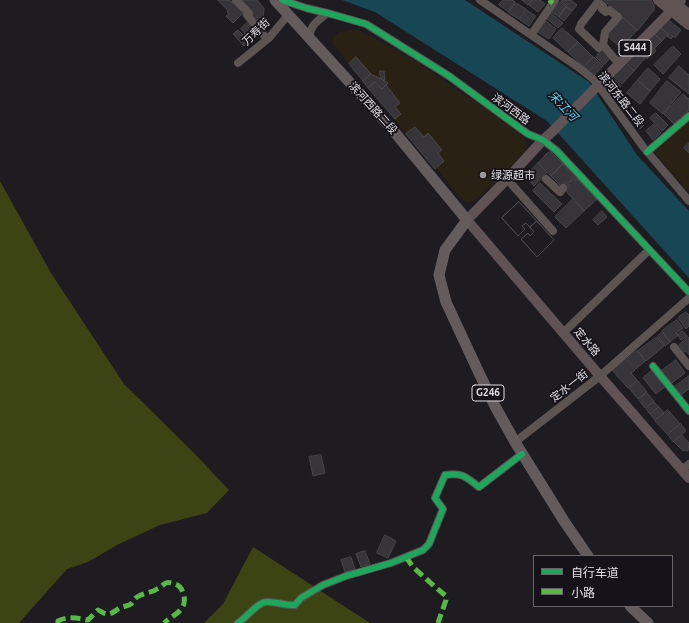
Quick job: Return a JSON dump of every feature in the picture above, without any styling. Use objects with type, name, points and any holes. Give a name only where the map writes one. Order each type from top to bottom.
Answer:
[{"type":"highway","name":"滨河西路二段","points":[[275,0],[392,129],[467,220]]},
{"type":"highway","name":"G246","points":[[467,220],[445,250],[439,275],[446,302],[489,394],[514,442],[587,555]]},
{"type":"highway","points":[[631,607],[648,623]]},
{"type":"main road","points":[[658,0],[675,4],[689,14]]},
{"type":"main road","points":[[675,4],[689,25]]},
{"type":"main road","name":"S444","points":[[467,220],[543,140],[619,64],[675,4]]},
{"type":"main road","name":"定水路","points":[[467,220],[600,376],[685,467],[689,478]]},
{"type":"street","points":[[236,0],[249,13],[247,15],[267,39]]},
{"type":"street","name":"滨河西路","points":[[282,0],[366,24],[449,76],[528,134],[543,140],[557,151],[577,175],[689,292]]},
{"type":"street","name":"滨河东路二段","points":[[480,0],[578,67],[593,80],[647,152],[689,201]]},
{"type":"street","points":[[531,35],[552,1]]},
{"type":"street","points":[[603,45],[599,48],[579,29],[581,24],[598,2],[603,6],[602,9],[606,12],[609,10],[618,16],[605,32],[603,45],[619,64]]},
{"type":"street","points":[[309,37],[311,28],[327,13]]},
{"type":"street","name":"万寿街","points":[[238,64],[267,39],[288,14]]},
{"type":"street","points":[[647,152],[689,116]]},
{"type":"street","points":[[546,178],[560,192],[563,188]]},
{"type":"street","points":[[507,179],[553,231]]},
{"type":"street","points":[[563,333],[649,250]]},
{"type":"street","name":"定水一街","points":[[514,442],[600,376],[689,298]]},
{"type":"street","points":[[674,348],[689,366]]},
{"type":"street","points":[[653,366],[689,411]]},
{"type":"street","points":[[238,623],[265,602],[289,606],[295,605],[301,598],[323,585],[346,576],[391,563],[423,550],[429,544],[443,509],[435,498],[445,475],[459,474],[466,477],[479,487],[522,454]]},
{"type":"shaded area","points":[[356,29],[395,49],[425,67],[454,88],[497,115],[519,132],[526,141],[526,150],[500,178],[473,202],[467,202],[461,199],[333,44],[333,37],[339,32]]},
{"type":"shaded area","points":[[689,117],[689,192],[654,152]]},
{"type":"green space","points":[[0,181],[51,273],[124,384],[229,490],[207,513],[160,525],[117,545],[88,562],[67,569],[19,623],[0,623]]},
{"type":"green space","points":[[253,547],[370,623],[204,623],[223,604]]},
{"type":"water","name":"宋江河","points":[[342,0],[465,0],[589,82],[637,155],[689,211],[689,278],[547,121],[375,12]]},
{"type":"building","points":[[218,0],[230,0],[243,13],[233,23],[226,16],[229,14],[227,12],[228,11]]},
{"type":"building","points":[[238,0],[257,0],[264,8],[263,23],[258,27]]},
{"type":"building","points":[[503,0],[513,0],[515,2],[509,12],[499,5]]},
{"type":"building","points":[[522,0],[532,0],[528,5]]},
{"type":"building","points":[[533,0],[540,0],[545,4],[538,12],[529,5]]},
{"type":"building","points":[[571,0],[577,5],[572,11],[561,1]]},
{"type":"building","points":[[604,0],[651,0],[654,5],[654,10],[638,30]]},
{"type":"building","points":[[560,2],[566,7],[559,17],[552,12]]},
{"type":"building","points":[[516,3],[526,9],[519,19],[509,13]]},
{"type":"building","points":[[566,7],[572,11],[564,21],[559,17]]},
{"type":"building","points":[[526,10],[536,16],[529,26],[520,20]]},
{"type":"building","points":[[551,13],[563,23],[558,28],[546,18]]},
{"type":"building","points":[[622,17],[637,30],[621,48],[606,35]]},
{"type":"building","points":[[666,18],[681,30],[675,38],[673,36],[671,39],[667,36],[668,34],[659,26]]},
{"type":"building","points":[[249,21],[258,33],[244,46],[233,34],[238,30],[243,35],[245,33],[241,29]]},
{"type":"building","points":[[546,21],[556,29],[549,39],[538,32]]},
{"type":"building","points":[[659,26],[668,34],[662,41],[653,33]]},
{"type":"building","points":[[562,28],[578,42],[568,52],[553,38]]},
{"type":"building","points":[[653,33],[662,41],[654,49],[646,41]]},
{"type":"building","points":[[646,41],[656,51],[647,59],[637,50]]},
{"type":"building","points":[[578,42],[593,57],[584,67],[568,52]]},
{"type":"building","points":[[673,46],[681,54],[663,74],[654,65]]},
{"type":"building","points":[[603,49],[611,57],[604,65],[596,57]]},
{"type":"building","points":[[637,51],[645,58],[634,71],[626,63]]},
{"type":"building","points":[[356,57],[371,74],[363,81],[349,64]]},
{"type":"building","points":[[594,57],[598,61],[589,71],[585,67]]},
{"type":"building","points":[[599,62],[603,66],[594,76],[590,72]]},
{"type":"building","points":[[626,63],[634,71],[622,84],[613,76]]},
{"type":"building","points":[[679,66],[689,75],[689,94],[669,78]]},
{"type":"building","points":[[648,68],[660,79],[650,91],[638,80]]},
{"type":"building","points":[[380,71],[384,71],[385,81],[381,79]]},
{"type":"building","points":[[371,74],[388,83],[382,89],[375,82],[368,88],[363,81]]},
{"type":"building","points":[[612,77],[621,86],[612,96],[603,87]]},
{"type":"building","points":[[638,80],[650,91],[640,104],[627,93]]},
{"type":"building","points":[[667,81],[681,92],[663,114],[650,103]]},
{"type":"building","points":[[375,82],[382,89],[386,85],[400,103],[395,107],[401,114],[395,119],[368,88]]},
{"type":"building","points":[[683,94],[689,99],[689,110],[675,125],[664,114]]},
{"type":"building","points":[[656,113],[668,125],[662,131],[650,118]]},
{"type":"building","points":[[640,119],[644,125],[640,129],[635,122]]},
{"type":"building","points":[[654,124],[661,133],[653,140],[646,131]]},
{"type":"building","points":[[415,127],[424,137],[428,133],[442,150],[438,153],[444,161],[435,169],[406,134]]},
{"type":"building","points":[[689,143],[689,153],[684,148]]},
{"type":"building","points":[[551,152],[563,164],[551,176],[538,163],[547,153]]},
{"type":"building","points":[[538,163],[547,172],[534,186],[525,177]]},
{"type":"building","points":[[563,164],[575,177],[563,188],[551,176]]},
{"type":"building","points":[[575,177],[597,199],[584,211],[563,188]]},
{"type":"building","points":[[540,183],[562,204],[554,212],[533,191]]},
{"type":"building","points":[[573,199],[584,211],[566,228],[555,217]]},
{"type":"building","points":[[519,202],[554,240],[537,257],[521,239],[528,233],[530,236],[534,232],[526,223],[522,226],[525,229],[518,236],[502,218]]},
{"type":"building","points":[[519,202],[537,221],[530,227],[526,223],[522,226],[525,229],[518,236],[502,218]]},
{"type":"building","points":[[602,211],[607,217],[598,225],[593,220]]},
{"type":"building","points":[[537,221],[554,240],[537,257],[521,239],[528,233],[530,236],[534,232],[530,227]]},
{"type":"building","points":[[686,312],[689,315],[689,326],[686,329],[678,318]]},
{"type":"building","points":[[677,320],[683,328],[676,333],[678,335],[670,342],[662,331]]},
{"type":"building","points":[[683,331],[687,336],[681,340],[678,334]]},
{"type":"building","points":[[663,332],[670,342],[665,346],[658,336]]},
{"type":"building","points":[[657,337],[664,346],[646,361],[638,351]]},
{"type":"building","points":[[688,337],[689,355],[686,351],[684,352],[679,345]]},
{"type":"building","points":[[637,351],[645,361],[636,369],[627,359]]},
{"type":"building","points":[[625,358],[635,370],[631,373],[637,380],[628,388],[612,370]]},
{"type":"building","points":[[676,360],[685,373],[669,385],[660,372]]},
{"type":"building","points":[[654,369],[667,385],[656,394],[643,378]]},
{"type":"building","points":[[689,376],[689,389],[678,397],[672,389]]},
{"type":"building","points":[[638,381],[647,392],[638,399],[629,388]]},
{"type":"building","points":[[647,393],[654,401],[645,408],[639,400]]},
{"type":"building","points":[[654,402],[659,407],[650,414],[646,409]]},
{"type":"building","points":[[659,407],[664,413],[655,420],[651,415]]},
{"type":"building","points":[[668,410],[680,424],[667,434],[655,421]]},
{"type":"building","points":[[681,424],[686,431],[673,442],[668,435]]},
{"type":"building","points":[[682,435],[689,443],[688,451],[682,450],[674,442]]},
{"type":"building","points":[[321,455],[325,473],[313,476],[309,457]]},
{"type":"building","points":[[385,535],[396,541],[388,558],[377,553]]},
{"type":"building","points":[[365,551],[370,564],[361,567],[356,554]]},
{"type":"building","points":[[351,557],[355,569],[345,572],[341,560]]},
{"type":"tunnel","points":[[563,188],[575,177]]},
{"type":"marked path","points":[[549,0],[553,3]]},
{"type":"marked path","points":[[406,557],[413,567],[446,596],[438,623]]},
{"type":"marked path","points":[[58,623],[61,619],[69,618],[88,620],[98,610],[106,614],[111,613],[128,606],[139,596],[155,590],[166,583],[171,583],[178,585],[183,592],[184,604],[180,611],[164,623]]},
{"type":"cycle path","points":[[282,0],[366,24],[449,76],[528,134],[543,140],[557,151],[689,292]]},
{"type":"cycle path","points":[[647,152],[689,116]]},
{"type":"cycle path","points":[[653,366],[689,411]]},
{"type":"cycle path","points":[[238,623],[256,607],[263,603],[270,602],[295,605],[301,598],[323,585],[346,576],[391,563],[423,550],[429,544],[443,509],[435,498],[445,475],[456,474],[464,476],[479,487],[522,454]]},
{"type":"place","name":"绿源超市","points":[[483,175]]}]
